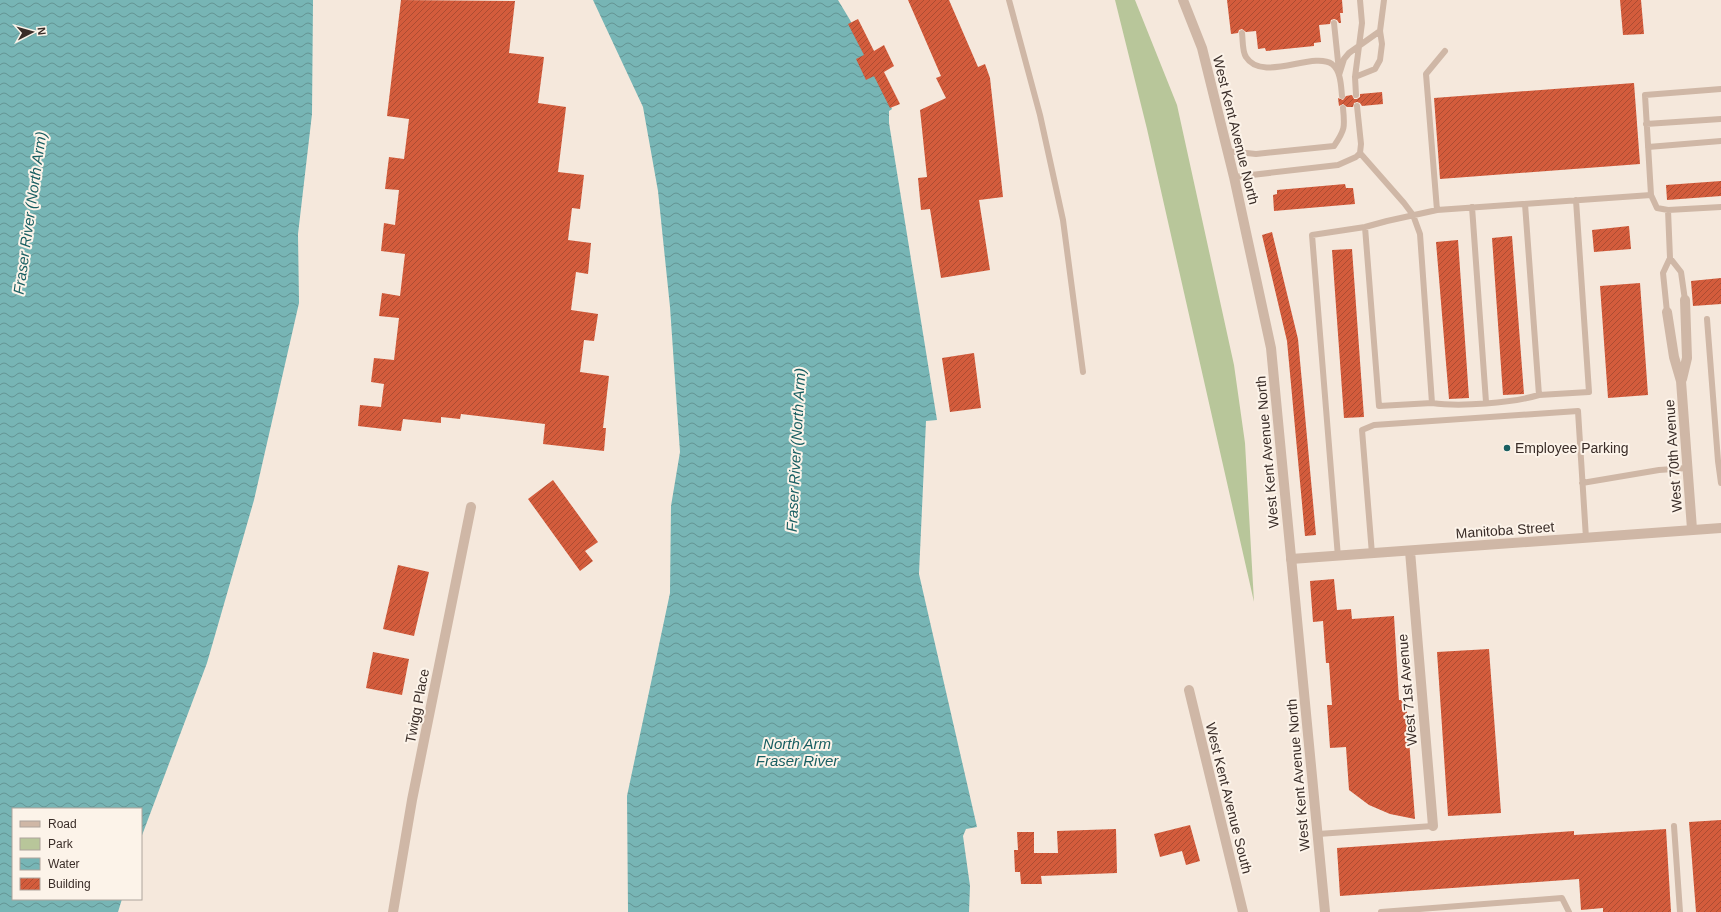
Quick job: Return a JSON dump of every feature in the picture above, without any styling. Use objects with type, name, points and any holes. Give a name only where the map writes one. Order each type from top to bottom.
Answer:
[{"type":"street","name":"West Kent Avenue North","points":[[1183,0],[1202,48],[1234,177],[1271,348],[1325,912]]},
{"type":"street","name":"West 70th Avenue","points":[[1681,381],[1687,358],[1685,300]]},
{"type":"street","name":"West 70th Avenue","points":[[1667,312],[1674,356],[1681,381],[1692,529]]},
{"type":"street","name":"Twigg Place","points":[[393,912],[412,800],[471,507]]},
{"type":"street","name":"Manitoba Street","points":[[1291,559],[1338,557],[1721,528]]},
{"type":"street","name":"West 71st Avenue","points":[[1410,551],[1433,826]]},
{"type":"street","name":"West Kent Avenue South","points":[[1189,690],[1243,912]]},
{"type":"lane","points":[[1009,0],[1040,115],[1064,220],[1083,372]]},
{"type":"lane","points":[[1356,95],[1355,77],[1362,24],[1360,0]]},
{"type":"lane","points":[[1355,77],[1375,69],[1379,62],[1382,44],[1380,31],[1384,0]]},
{"type":"lane","points":[[1334,23],[1342,96]]},
{"type":"lane","points":[[1339,75],[1344,59],[1380,31]]},
{"type":"lane","points":[[1242,33],[1245,56],[1250,62],[1260,67],[1321,61],[1332,64],[1339,75]]},
{"type":"lane","points":[[1437,210],[1426,74],[1445,51]]},
{"type":"lane","points":[[1721,89],[1645,95],[1651,195],[1657,208],[1668,210],[1721,207]]},
{"type":"lane","points":[[1234,177],[1338,165],[1356,157],[1360,153],[1361,144],[1357,106]]},
{"type":"lane","points":[[1227,151],[1256,154],[1334,146],[1344,132],[1345,122],[1343,108]]},
{"type":"lane","points":[[1646,124],[1721,119]]},
{"type":"lane","points":[[1648,146],[1721,141]]},
{"type":"lane","points":[[1360,153],[1413,215],[1420,234],[1432,403]]},
{"type":"lane","points":[[1338,557],[1312,235],[1365,227],[1437,210],[1651,195]]},
{"type":"lane","points":[[1365,227],[1379,406],[1432,403],[1448,405],[1524,399],[1539,395],[1589,392],[1576,200]]},
{"type":"lane","points":[[1525,204],[1539,395]]},
{"type":"lane","points":[[1472,208],[1486,402]]},
{"type":"lane","points":[[1667,312],[1663,273],[1670,258],[1668,210]]},
{"type":"lane","points":[[1670,258],[1681,272],[1685,300]]},
{"type":"lane","points":[[1707,319],[1721,483]]},
{"type":"lane","points":[[1372,554],[1362,430],[1374,425],[1578,411],[1586,538]]},
{"type":"lane","points":[[1582,483],[1659,470],[1688,468]]},
{"type":"lane","points":[[1318,834],[1433,826]]},
{"type":"lane","points":[[1674,826],[1680,912]]},
{"type":"lane","points":[[1381,912],[1562,898],[1569,912]]},
{"type":"green space","points":[[1115,0],[1135,0],[1177,105],[1234,365],[1245,443],[1254,602],[1147,129]]},
{"type":"water","name":"Fraser River (North Arm)","points":[[0,0],[313,0],[312,114],[298,234],[299,303],[254,500],[207,663],[142,835],[142,808],[12,808],[12,900],[122,900],[118,912],[0,912]]},
{"type":"water","name":"North Arm Fraser River","points":[[593,0],[838,0],[850,20],[892,109],[889,111],[889,123],[937,420],[926,421],[919,574],[977,827],[966,829],[963,836],[970,886],[969,912],[628,912],[627,796],[670,593],[671,506],[680,452],[670,307],[658,191],[643,107]]},
{"type":"building","points":[[401,0],[515,1],[509,53],[544,57],[538,103],[566,107],[558,172],[584,175],[580,209],[572,208],[568,240],[591,243],[588,274],[576,272],[571,310],[598,314],[594,341],[584,340],[580,372],[609,376],[603,428],[606,428],[604,451],[543,444],[545,424],[461,414],[460,419],[441,417],[441,423],[403,419],[401,431],[358,426],[360,405],[381,407],[384,384],[371,382],[374,358],[394,360],[399,318],[379,316],[382,293],[400,296],[405,254],[381,251],[384,223],[395,225],[399,190],[385,189],[389,157],[404,159],[409,119],[387,116]]},
{"type":"building","points":[[908,0],[949,0],[978,67],[985,64],[990,78],[1003,197],[979,200],[990,270],[941,278],[930,209],[921,210],[918,178],[927,177],[920,110],[946,98],[936,78],[941,76]]},
{"type":"building","points":[[1227,0],[1342,0],[1343,13],[1340,13],[1341,23],[1334,19],[1331,20],[1330,24],[1319,25],[1321,42],[1314,43],[1314,46],[1266,51],[1265,48],[1258,49],[1256,31],[1246,32],[1242,29],[1239,30],[1238,33],[1231,34]]},
{"type":"building","points":[[1620,0],[1641,0],[1644,34],[1623,35]]},
{"type":"building","points":[[858,19],[874,51],[884,45],[894,66],[884,72],[900,104],[890,108],[874,76],[866,80],[856,59],[864,55],[848,24]]},
{"type":"building","points":[[1634,83],[1640,164],[1440,179],[1434,98]]},
{"type":"building","points":[[1382,92],[1383,104],[1362,106],[1357,102],[1354,103],[1353,107],[1347,107],[1343,104],[1339,106],[1338,98],[1343,100],[1346,96],[1352,95],[1354,99],[1357,99],[1360,97],[1360,94]]},
{"type":"building","points":[[1721,181],[1721,196],[1667,200],[1666,185]]},
{"type":"building","points":[[1345,184],[1346,188],[1353,188],[1355,204],[1274,211],[1273,195],[1277,194],[1277,190]]},
{"type":"building","points":[[1629,226],[1631,249],[1594,252],[1592,230]]},
{"type":"building","points":[[1272,232],[1298,339],[1316,535],[1305,536],[1287,341],[1262,235]]},
{"type":"building","points":[[1512,236],[1524,394],[1503,395],[1492,238]]},
{"type":"building","points":[[1458,240],[1469,398],[1449,399],[1436,242]]},
{"type":"building","points":[[1352,249],[1364,417],[1344,418],[1332,250]]},
{"type":"building","points":[[1721,278],[1721,304],[1693,306],[1691,281]]},
{"type":"building","points":[[1640,283],[1648,395],[1608,398],[1600,286]]},
{"type":"building","points":[[974,353],[981,408],[950,412],[942,358]]},
{"type":"building","points":[[553,480],[598,542],[585,551],[593,561],[580,571],[528,499]]},
{"type":"building","points":[[398,565],[429,572],[414,636],[383,629]]},
{"type":"building","points":[[1334,579],[1337,610],[1351,609],[1352,619],[1394,616],[1399,700],[1406,700],[1415,819],[1390,814],[1369,805],[1349,790],[1346,747],[1330,748],[1327,705],[1332,705],[1329,663],[1326,663],[1323,621],[1313,622],[1310,581]]},
{"type":"building","points":[[1489,649],[1501,813],[1448,816],[1437,652]]},
{"type":"building","points":[[373,652],[409,659],[402,695],[366,688]]},
{"type":"building","points":[[1721,820],[1721,912],[1696,912],[1689,822]]},
{"type":"building","points":[[1190,825],[1200,861],[1186,865],[1182,851],[1160,857],[1154,834]]},
{"type":"building","points":[[1116,829],[1117,873],[1041,876],[1042,884],[1021,884],[1020,872],[1015,872],[1014,850],[1018,850],[1017,832],[1034,832],[1034,853],[1058,853],[1057,831]]},
{"type":"building","points":[[1666,829],[1671,912],[1603,912],[1603,908],[1581,910],[1579,879],[1340,896],[1337,848],[1574,831],[1574,835]]},
{"type":"place","name":"Employee Parking","points":[[1507,448]]}]
